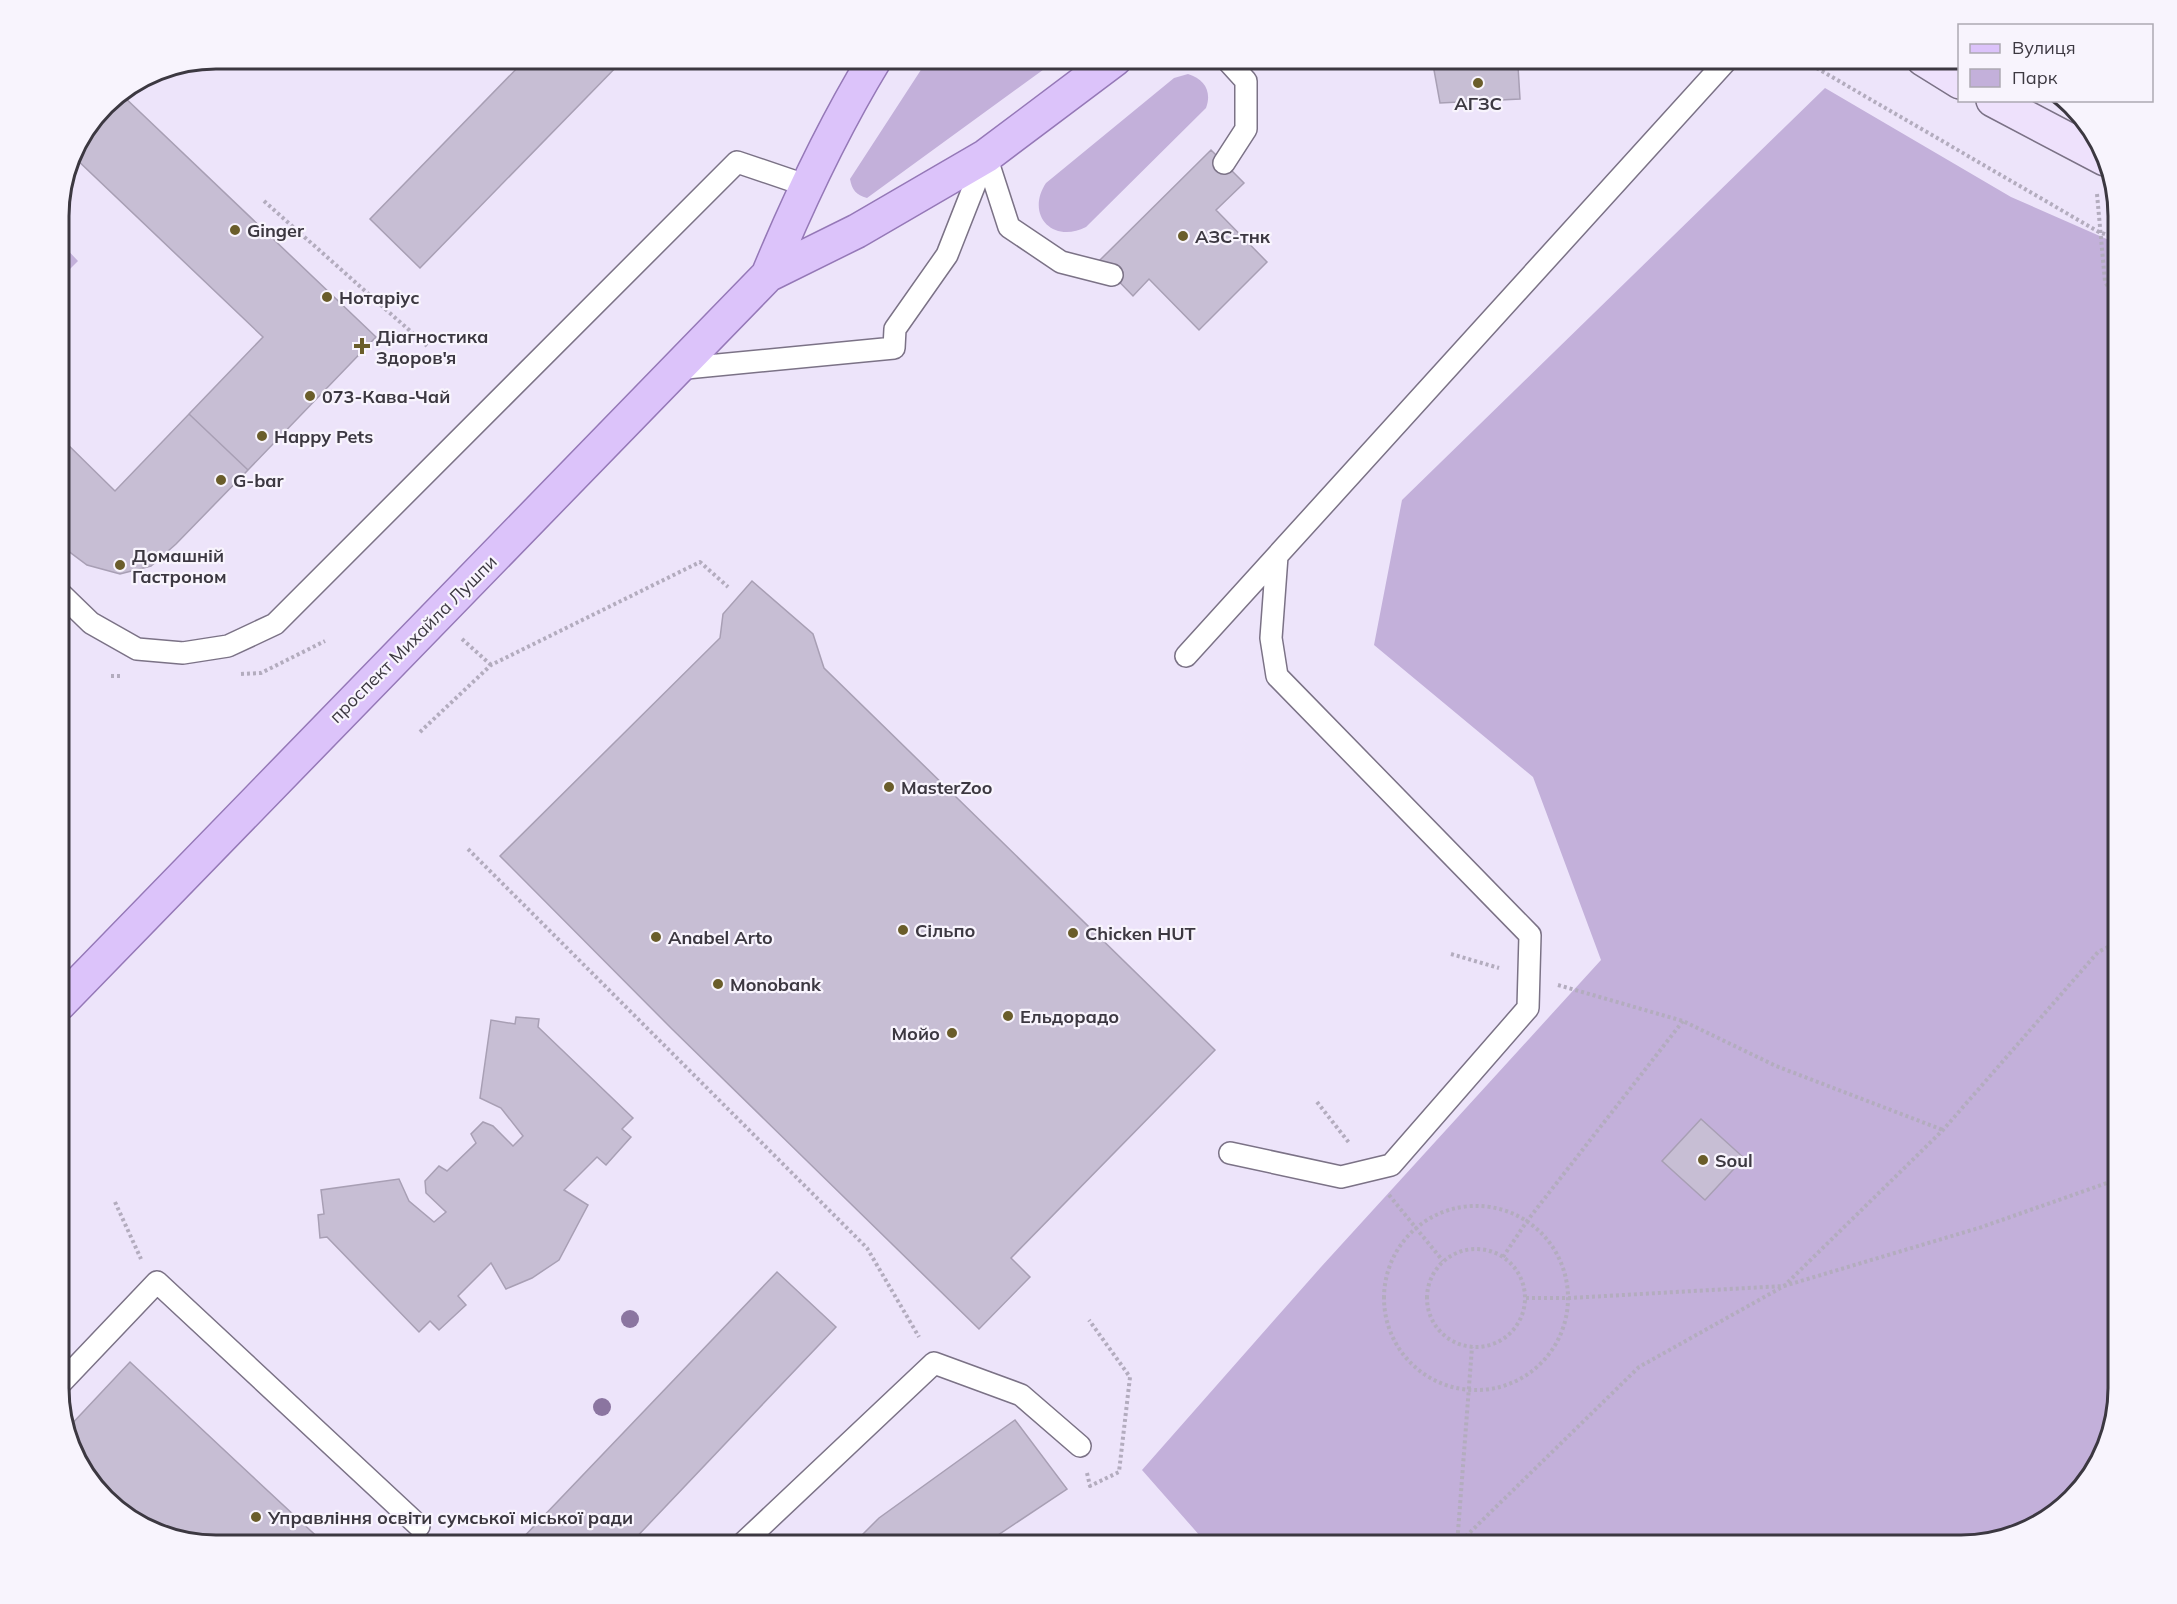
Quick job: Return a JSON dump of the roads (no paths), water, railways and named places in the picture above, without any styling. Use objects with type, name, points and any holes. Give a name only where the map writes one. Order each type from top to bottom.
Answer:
[{"type":"main road","name":"проспект Михайла Лушпи","points":[[768,275],[805,185],[868,69]]},
{"type":"main road","name":"проспект Михайла Лушпи","points":[[69,994],[768,275],[857,231],[986,156],[1101,69]]},
{"type":"street","points":[[1940,69],[1958,81]]},
{"type":"street","points":[[1997,102],[2095,155]]},
{"type":"lane","points":[[1224,163],[1246,129],[1246,81],[1236,69]]},
{"type":"lane","points":[[1186,656],[1718,69]]},
{"type":"lane","points":[[986,156],[1009,226],[1061,262],[1112,275]]},
{"type":"lane","points":[[676,369],[894,348],[895,329],[947,255],[986,156]]},
{"type":"lane","points":[[69,601],[92,623],[137,649],[183,653],[228,646],[275,624],[737,162],[805,185]]},
{"type":"lane","points":[[1230,1153],[1341,1177],[1391,1165],[1528,1008],[1530,935],[1277,676],[1271,638],[1277,556]]},
{"type":"lane","points":[[69,1374],[157,1282],[419,1526]]},
{"type":"lane","points":[[752,1535],[934,1363],[1021,1395],[1080,1446]]},
{"type":"place","name":"АГЗС","points":[[1478,83]]},
{"type":"place","name":"Ginger","points":[[235,230]]},
{"type":"place","name":"АЗС-тнк","points":[[1183,236]]},
{"type":"place","name":"Нотаріус","points":[[327,297]]},
{"type":"place","name":"Діагностика Здоров'я","points":[[362,346]]},
{"type":"place","name":"073-Кава-Чай","points":[[310,396]]},
{"type":"place","name":"Happy Pets","points":[[262,436]]},
{"type":"place","name":"G-bar","points":[[221,480]]},
{"type":"place","name":"Домашній Гастроном","points":[[120,565]]},
{"type":"place","name":"MasterZoo","points":[[889,787]]},
{"type":"place","name":"Сільпо","points":[[903,930]]},
{"type":"place","name":"Chicken HUT","points":[[1073,933]]},
{"type":"place","name":"Anabel Arto","points":[[656,937]]},
{"type":"place","name":"Monobank","points":[[718,984]]},
{"type":"place","name":"Ельдорадо","points":[[1008,1016]]},
{"type":"place","name":"Мойо","points":[[952,1033]]},
{"type":"place","name":"Soul","points":[[1703,1160]]},
{"type":"place","name":"Управління освіти сумської міської ради","points":[[256,1517]]}]
